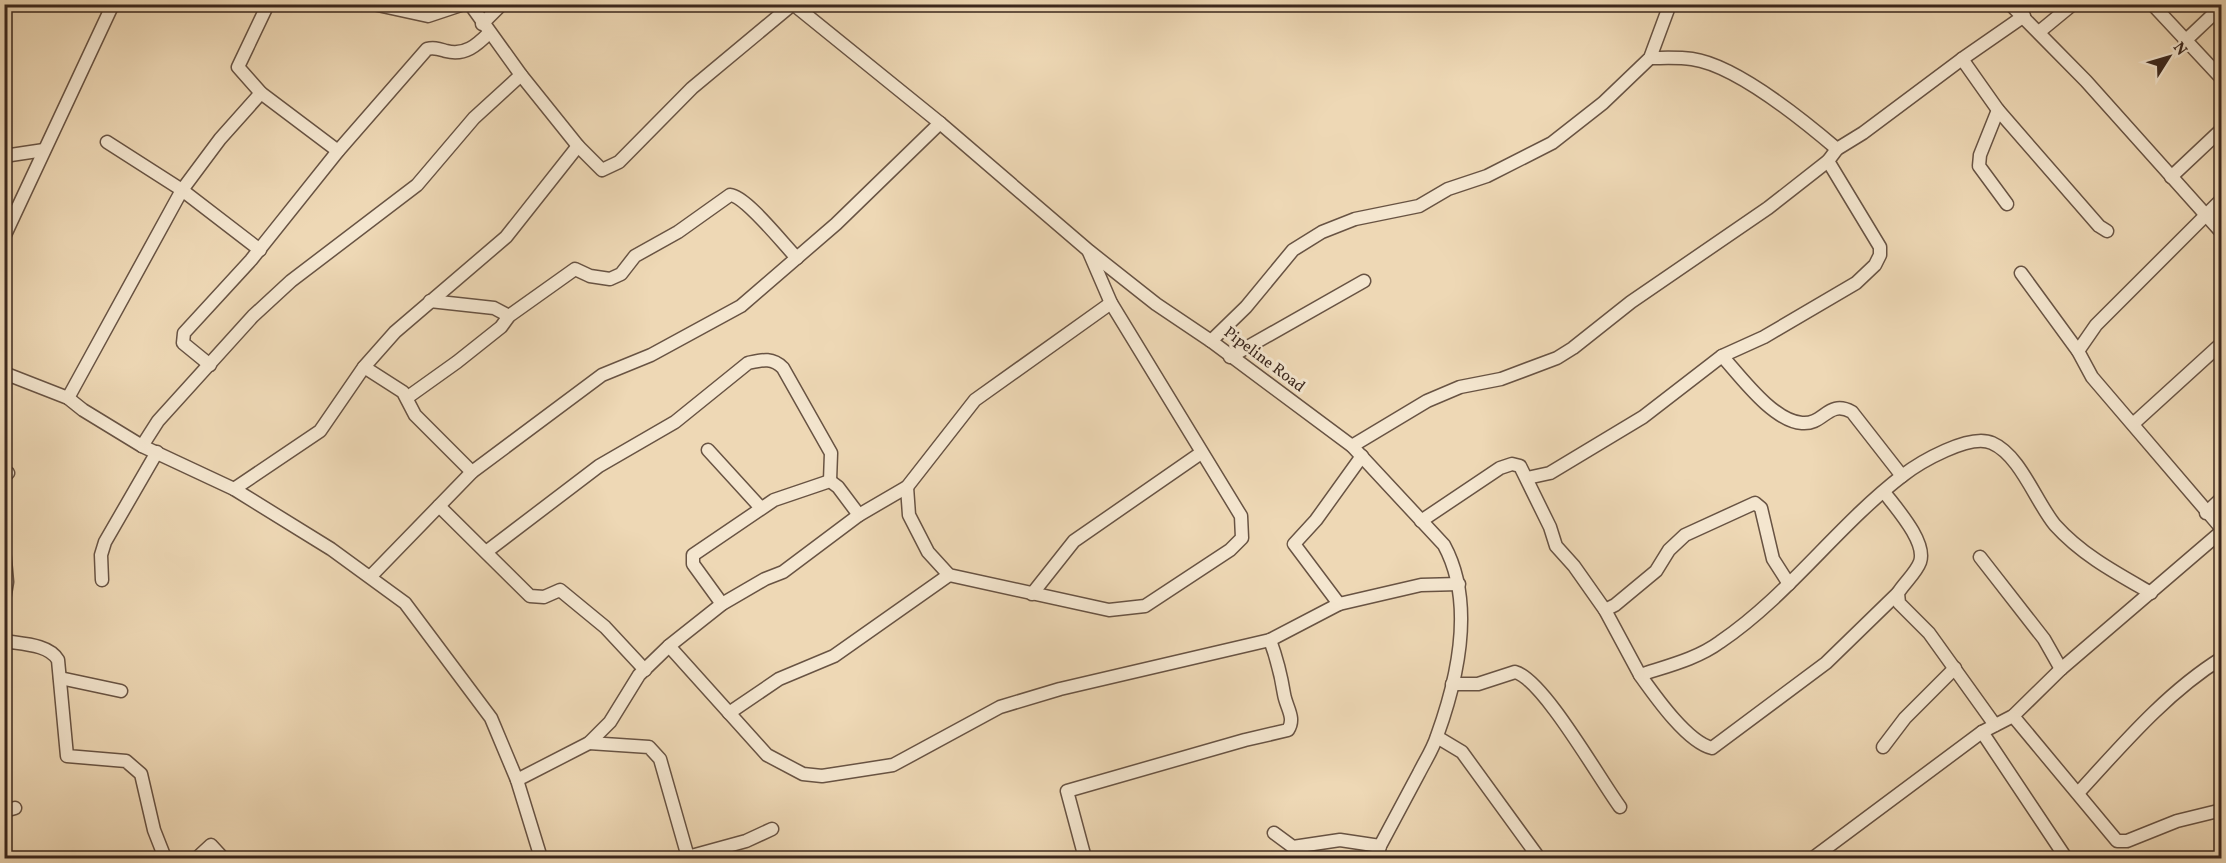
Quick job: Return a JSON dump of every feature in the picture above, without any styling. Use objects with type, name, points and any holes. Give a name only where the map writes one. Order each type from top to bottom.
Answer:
[{"type":"street","points":[[4,237],[113,4]]},
{"type":"street","points":[[268,4],[238,67],[261,93],[338,151]]},
{"type":"street","points":[[373,4],[428,16],[464,4]]},
{"type":"street","points":[[470,4],[521,75],[578,146],[602,170],[619,162],[692,88],[793,4]]},
{"type":"street","points":[[210,365],[183,343],[182,336],[260,250],[338,151],[427,49],[433,47],[453,53],[467,50],[502,4]]},
{"type":"street","name":"Pipeline Road","points":[[793,4],[940,123],[1089,251],[1156,304],[1211,341],[1352,446],[1444,545],[1452,558],[1459,584],[1462,616],[1452,684],[1437,738],[1379,852]]},
{"type":"street","points":[[1211,341],[1246,307],[1293,250],[1322,232],[1355,219],[1419,206],[1448,189],[1521,160],[1552,143],[1595,110],[1650,58],[1670,4]]},
{"type":"street","points":[[2010,4],[2039,32],[2222,233]]},
{"type":"street","points":[[2039,32],[2073,4]]},
{"type":"street","points":[[2152,4],[2222,79]]},
{"type":"street","points":[[2185,41],[2222,6]]},
{"type":"street","points":[[1352,446],[1443,394],[1460,387],[1501,379],[1557,358],[1631,302],[1768,207],[1828,160],[1837,149],[1863,134],[1962,59],[2024,16]]},
{"type":"street","points":[[1650,58],[1692,59],[1715,65],[1736,75],[1837,149]]},
{"type":"street","points":[[1962,59],[1998,110],[2099,226],[2107,231]]},
{"type":"street","points":[[142,446],[158,422],[253,316],[291,281],[417,185],[474,118],[521,75]]},
{"type":"street","points":[[68,398],[182,190],[220,139],[261,93]]},
{"type":"street","points":[[1998,110],[1980,155],[1979,165],[2007,204]]},
{"type":"street","points":[[371,576],[472,472],[602,375],[642,360],[732,312],[836,224],[940,123]]},
{"type":"street","points":[[2171,177],[2222,129]]},
{"type":"street","points":[[107,142],[182,190],[260,250]]},
{"type":"street","points":[[234,489],[320,431],[364,367],[395,332],[506,237],[578,146]]},
{"type":"street","points":[[4,156],[44,150]]},
{"type":"street","points":[[1527,478],[1550,473],[1643,417],[1722,356],[1764,337],[1818,307],[1856,284],[1875,266],[1880,255],[1880,247],[1828,160]]},
{"type":"street","points":[[408,398],[501,327],[509,316],[575,269],[590,276],[610,279],[621,274],[635,256],[678,232],[730,195],[735,195],[746,205],[797,258]]},
{"type":"street","points":[[2078,351],[2096,325],[2173,246],[2190,232],[2205,214],[2222,200]]},
{"type":"street","points":[[906,487],[909,515],[928,552],[949,575],[1109,610],[1145,606],[1230,550],[1242,538],[1241,516],[1111,303],[1089,251]]},
{"type":"street","points":[[1813,858],[1982,732],[2013,716],[2061,669],[2222,530],[2092,377],[2078,351],[2022,273]]},
{"type":"street","points":[[1230,357],[1364,281]]},
{"type":"street","points":[[430,300],[494,308],[509,316]]},
{"type":"street","points":[[517,780],[589,743],[610,723],[645,670],[669,646],[722,604],[765,579],[783,572],[859,515],[906,487],[975,400],[1111,303]]},
{"type":"street","points":[[2133,424],[2222,343]]},
{"type":"street","points":[[1722,356],[1774,411],[1786,419],[1803,423],[1814,421],[1833,408],[1842,406],[1852,412],[1902,476]]},
{"type":"street","points":[[486,552],[567,488],[599,466],[675,422],[748,363],[762,360],[777,362],[783,368],[826,442],[832,459],[830,481]]},
{"type":"street","points":[[364,367],[397,386],[408,398],[416,415],[472,472]]},
{"type":"street","points":[[4,373],[68,398],[82,410],[142,446],[234,489],[371,576],[405,603],[484,706],[517,780],[542,858]]},
{"type":"street","points":[[1640,675],[1691,658],[1720,643],[1789,584],[1902,476],[1957,447],[1978,439],[1992,442],[2006,451],[2055,524],[2090,558],[2151,593]]},
{"type":"street","points":[[708,450],[761,508]]},
{"type":"street","points":[[102,580],[101,555],[105,542],[157,452]]},
{"type":"street","points":[[1032,594],[1074,542],[1201,453]]},
{"type":"street","points":[[1339,604],[1294,544],[1316,520],[1362,456]]},
{"type":"street","points":[[1421,521],[1500,468],[1512,464],[1520,466],[1551,527],[1556,546],[1574,566],[1605,610],[1640,675],[1676,720],[1705,746],[1712,748],[1826,663],[1898,593],[1919,565],[1921,550],[1912,529],[1884,492]]},
{"type":"street","points":[[830,481],[838,487],[859,515]]},
{"type":"street","points":[[722,604],[693,564],[693,555],[761,508],[782,497],[830,481]]},
{"type":"street","points":[[2206,513],[2222,498]]},
{"type":"street","points":[[1605,610],[1615,605],[1656,571],[1670,550],[1685,535],[1755,503],[1761,508],[1773,559],[1789,584]]},
{"type":"street","points":[[439,506],[530,596],[544,597],[560,590],[579,603],[605,627],[645,670]]},
{"type":"street","points":[[4,549],[7,582],[4,600]]},
{"type":"street","points":[[1980,557],[2044,639],[2061,669]]},
{"type":"street","points":[[729,713],[779,679],[834,656],[949,575]]},
{"type":"street","points":[[669,646],[767,755],[803,774],[822,776],[893,765],[999,707],[1060,689],[1270,640],[1339,604],[1420,585],[1459,584]]},
{"type":"street","points":[[1898,593],[1899,603],[1922,624],[1995,725]]},
{"type":"street","points":[[1085,858],[1067,791],[1245,740],[1288,730],[1291,717],[1284,694],[1282,674],[1270,640]]},
{"type":"street","points":[[4,641],[55,654],[60,678],[67,756],[126,762],[141,774],[154,830],[165,858]]},
{"type":"street","points":[[2079,792],[2124,742],[2202,671],[2222,658]]},
{"type":"street","points":[[1883,747],[1905,718],[1955,668]]},
{"type":"street","points":[[1452,684],[1478,684],[1515,672],[1526,677],[1557,712],[1620,807]]},
{"type":"street","points":[[60,678],[121,691]]},
{"type":"street","points":[[2013,716],[2046,757],[2079,792],[2117,841],[2127,841],[2177,821],[2222,810]]},
{"type":"street","points":[[1982,732],[2066,858]]},
{"type":"street","points":[[1437,738],[1462,753],[1539,858]]},
{"type":"street","points":[[589,743],[649,747],[656,752],[660,759],[686,858],[746,841],[772,829]]},
{"type":"street","points":[[1274,833],[1293,847],[1340,840],[1379,852]]},
{"type":"street","points":[[197,858],[211,845],[223,858]]}]
